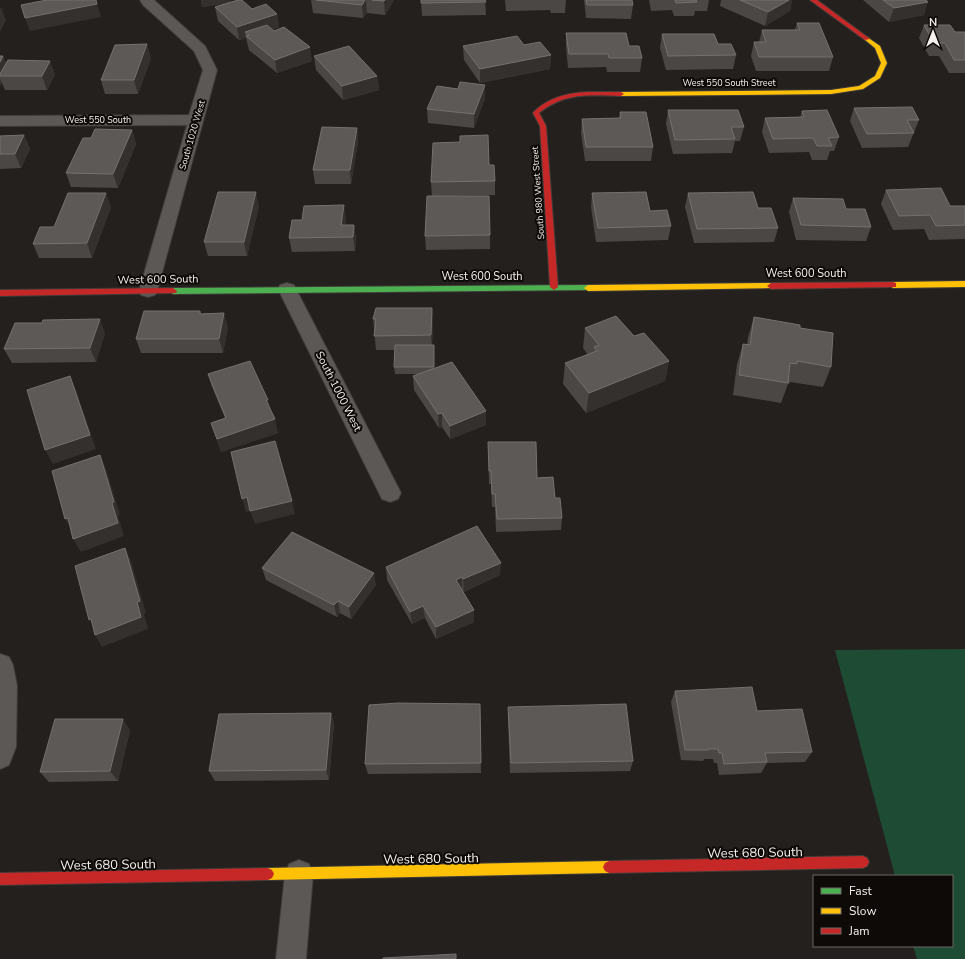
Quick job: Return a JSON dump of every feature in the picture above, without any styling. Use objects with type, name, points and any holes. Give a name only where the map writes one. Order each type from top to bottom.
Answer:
[{"type":"street","name":"South 1020 West","points":[[148,0],[148,2],[200,49],[210,70],[148,291]]},
{"type":"street","name":"West 550 South Street","points":[[546,102],[560,96],[582,94],[830,92],[861,88],[878,76],[884,63],[878,47],[813,0]]},
{"type":"street","name":"South 980 West Street","points":[[546,102],[536,113],[543,126],[554,287]]},
{"type":"street","name":"West 550 South","points":[[0,120],[196,120]]},
{"type":"street","name":"West 600 South","points":[[0,293],[965,284]]},
{"type":"street","name":"South 1000 West","points":[[287,290],[390,493]]},
{"type":"street","points":[[0,665],[4,686],[3,747],[0,756]]},
{"type":"street","name":"West 680 South","points":[[0,880],[863,862]]},
{"type":"street","points":[[291,959],[299,874]]},
{"type":"green space","points":[[965,649],[965,959],[917,959],[913,947],[953,947],[953,875],[895,875],[835,650]]},
{"type":"building","points":[[47,0],[96,0],[97,4],[25,18],[21,5]]},
{"type":"building","points":[[242,0],[252,9],[266,4],[277,14],[237,27],[215,7]]},
{"type":"building","points":[[316,0],[365,0],[362,5]]},
{"type":"building","points":[[421,0],[485,0],[486,2],[421,3]]},
{"type":"building","points":[[586,0],[632,0],[633,5],[587,5]]},
{"type":"building","points":[[675,0],[696,0],[697,2],[676,3]]},
{"type":"building","points":[[740,0],[789,0],[768,12]]},
{"type":"building","points":[[883,0],[926,0],[928,2],[894,8]]},
{"type":"building","points":[[797,23],[819,23],[833,57],[759,57],[754,42],[766,42],[762,30],[800,30]]},
{"type":"building","points":[[267,25],[274,31],[284,27],[310,47],[275,60],[246,36],[249,35],[245,32]]},
{"type":"building","points":[[924,25],[950,25],[955,32],[965,32],[965,60],[954,60],[945,43],[934,43]]},
{"type":"building","points":[[566,33],[626,33],[629,46],[639,46],[642,58],[609,58],[608,54],[569,54]]},
{"type":"building","points":[[662,34],[714,34],[718,44],[731,44],[736,55],[668,56]]},
{"type":"building","points":[[517,36],[524,45],[540,42],[551,55],[480,69],[463,46]]},
{"type":"building","points":[[147,44],[134,80],[101,80],[115,45]]},
{"type":"building","points":[[349,46],[377,76],[342,86],[314,56]]},
{"type":"building","points":[[8,60],[50,61],[42,76],[0,76]]},
{"type":"building","points":[[460,82],[485,85],[474,114],[427,109],[437,86],[458,89]]},
{"type":"building","points":[[912,107],[919,120],[907,120],[914,133],[867,134],[854,108]]},
{"type":"building","points":[[668,110],[738,110],[744,127],[731,127],[735,139],[675,140]]},
{"type":"building","points":[[827,110],[839,137],[828,138],[832,146],[817,146],[813,138],[773,139],[765,118],[804,117],[802,111]]},
{"type":"building","points":[[620,112],[646,112],[653,147],[586,147],[582,119],[621,118]]},
{"type":"building","points":[[322,127],[357,128],[350,170],[313,170]]},
{"type":"building","points":[[95,129],[132,130],[113,174],[66,173],[83,138],[91,138]]},
{"type":"building","points":[[24,135],[15,154],[0,154],[0,136]]},
{"type":"building","points":[[488,135],[489,165],[494,165],[495,181],[431,182],[433,143],[460,142],[460,136]]},
{"type":"building","points":[[941,188],[950,206],[965,206],[965,225],[936,226],[930,215],[899,216],[886,190]]},
{"type":"building","points":[[218,192],[256,192],[244,242],[204,242]]},
{"type":"building","points":[[646,192],[650,211],[667,210],[671,226],[598,228],[592,193]]},
{"type":"building","points":[[753,192],[758,208],[771,208],[778,228],[697,229],[688,193]]},
{"type":"building","points":[[68,193],[106,193],[87,243],[33,244],[40,227],[54,227]]},
{"type":"building","points":[[427,196],[489,196],[490,235],[425,236]]},
{"type":"building","points":[[793,198],[843,199],[846,209],[865,209],[871,227],[801,225]]},
{"type":"building","points":[[344,205],[341,225],[354,225],[353,237],[289,238],[292,220],[302,220],[304,206]]},
{"type":"building","points":[[376,308],[432,308],[431,335],[374,336],[376,319],[373,319]]},
{"type":"building","points":[[144,311],[200,311],[200,314],[224,313],[219,339],[136,339]]},
{"type":"building","points":[[616,316],[634,336],[644,333],[669,361],[589,393],[565,363],[597,351],[594,347],[599,345],[585,328]]},
{"type":"building","points":[[754,317],[800,325],[800,328],[833,333],[831,367],[797,361],[797,364],[790,363],[788,383],[739,375],[743,344],[750,345]]},
{"type":"building","points":[[100,319],[90,348],[4,349],[15,323],[42,323],[43,320]]},
{"type":"building","points":[[395,345],[434,345],[434,367],[394,367]]},
{"type":"building","points":[[250,361],[275,419],[217,439],[211,423],[226,418],[208,374]]},
{"type":"building","points":[[452,362],[486,411],[450,426],[442,413],[438,414],[413,376]]},
{"type":"building","points":[[70,376],[90,435],[45,450],[27,390]]},
{"type":"building","points":[[275,441],[292,501],[250,511],[247,497],[242,499],[231,452]]},
{"type":"building","points":[[488,442],[536,442],[537,478],[553,477],[555,498],[560,498],[562,518],[497,519],[495,494],[492,494],[491,471],[489,471]]},
{"type":"building","points":[[100,455],[114,502],[112,503],[118,523],[73,539],[68,518],[65,519],[52,471]]},
{"type":"building","points":[[477,526],[501,563],[463,579],[462,577],[456,580],[474,610],[436,627],[423,606],[410,612],[386,567]]},
{"type":"building","points":[[292,532],[374,573],[349,607],[338,601],[334,605],[262,568]]},
{"type":"building","points":[[125,548],[140,601],[137,602],[141,617],[95,635],[91,619],[89,620],[75,566]]},
{"type":"building","points":[[752,687],[757,711],[802,709],[812,752],[765,753],[767,762],[724,764],[722,753],[719,753],[718,749],[685,750],[675,691]]},
{"type":"building","points":[[398,703],[480,704],[481,763],[365,764],[369,705]]},
{"type":"building","points":[[626,704],[633,761],[511,763],[508,707]]},
{"type":"building","points":[[331,713],[326,770],[209,771],[219,714]]},
{"type":"building","points":[[55,719],[123,719],[110,771],[40,772]]},
{"type":"building","points":[[456,954],[456,959],[383,959],[383,958]]},
{"type":"traffic: fast","points":[[173,291],[588,288]]},
{"type":"traffic: slow","points":[[621,94],[831,92],[861,88],[878,77],[884,63],[878,47],[867,39]]},
{"type":"traffic: slow","points":[[893,285],[965,284]]},
{"type":"traffic: slow","points":[[588,288],[771,286]]},
{"type":"traffic: slow","points":[[268,874],[609,867]]},
{"type":"traffic: jam","points":[[813,0],[867,39]]},
{"type":"traffic: jam","points":[[554,287],[543,126],[536,113],[545,105],[565,96],[576,94],[621,94]]},
{"type":"traffic: jam","points":[[771,286],[893,285]]},
{"type":"traffic: jam","points":[[0,293],[173,291]]},
{"type":"traffic: jam","points":[[609,867],[863,862]]},
{"type":"traffic: jam","points":[[0,879],[268,874]]}]
